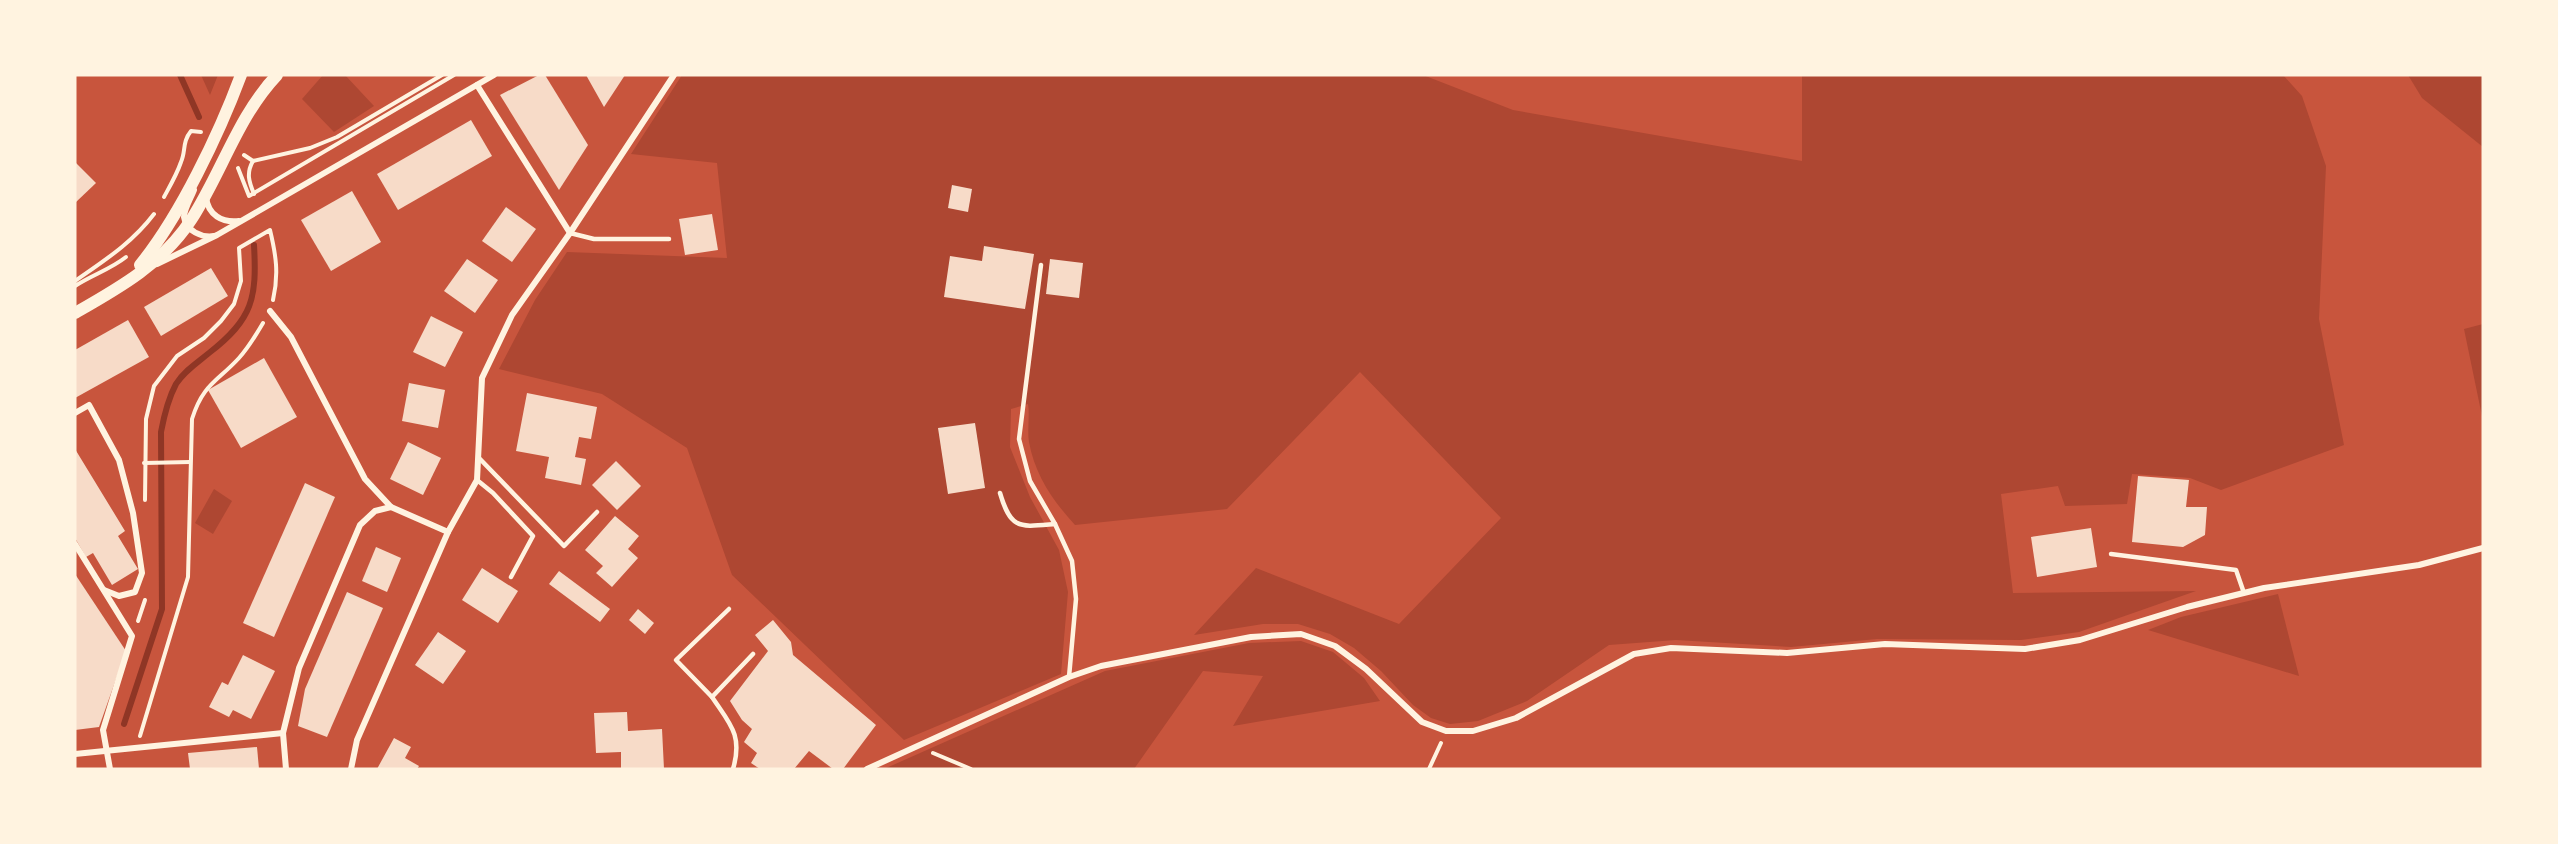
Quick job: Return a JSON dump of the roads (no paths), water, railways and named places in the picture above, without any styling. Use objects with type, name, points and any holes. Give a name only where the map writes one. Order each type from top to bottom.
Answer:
[{"type":"main road","points":[[113,291],[135,272],[159,241],[200,165],[241,75]]},
{"type":"main road","points":[[75,313],[147,269],[187,225],[249,112],[278,75]]},
{"type":"street","points":[[147,269],[217,236],[494,75]]},
{"type":"street","points":[[351,769],[357,740],[448,532],[477,480],[480,459],[482,378],[512,315],[570,234],[674,75]]},
{"type":"street","points":[[477,85],[570,234]]},
{"type":"street","points":[[200,165],[198,181],[185,211],[187,225],[200,236],[217,236]]},
{"type":"street","points":[[207,190],[207,203],[214,215],[227,222],[246,219]]},
{"type":"street","points":[[270,311],[291,337],[365,479],[391,507],[448,532]]},
{"type":"street","points":[[75,413],[89,405],[119,460],[140,551],[142,573],[135,592],[119,596],[104,590]]},
{"type":"street","points":[[286,769],[283,733],[298,668],[360,525],[375,512],[391,507]]},
{"type":"street","points":[[75,544],[132,636],[103,730],[110,769]]},
{"type":"street","points":[[867,769],[1069,677],[1101,666],[1240,639],[1301,634],[1335,646],[1366,669],[1422,722],[1446,731],[1473,731],[1516,718],[1634,654],[1671,648],[1787,653],[1885,644],[2025,649],[2080,640],[2187,607],[2244,593],[2419,565],[2483,548]]},
{"type":"street","points":[[75,754],[283,733]]},
{"type":"lane","points":[[570,234],[594,239],[669,239]]},
{"type":"lane","points":[[1041,265],[1019,439],[1030,481],[1055,524],[1071,561],[1076,599],[1069,677]]},
{"type":"lane","points":[[480,459],[564,546],[597,512]]},
{"type":"lane","points":[[477,480],[493,493],[533,536],[512,577]]},
{"type":"lane","points":[[1000,492],[1006,513],[1015,523],[1029,526],[1055,524]]},
{"type":"lane","points":[[2111,554],[2236,570],[2244,593]]},
{"type":"lane","points":[[729,609],[676,660],[712,697],[736,734],[737,757],[733,769]]},
{"type":"lane","points":[[712,697],[753,654]]},
{"type":"waterway","points":[[180,75],[199,117]]},
{"type":"waterway","points":[[124,724],[162,609],[161,432],[165,414],[179,379],[224,341],[243,318],[253,293],[254,245]]}]
